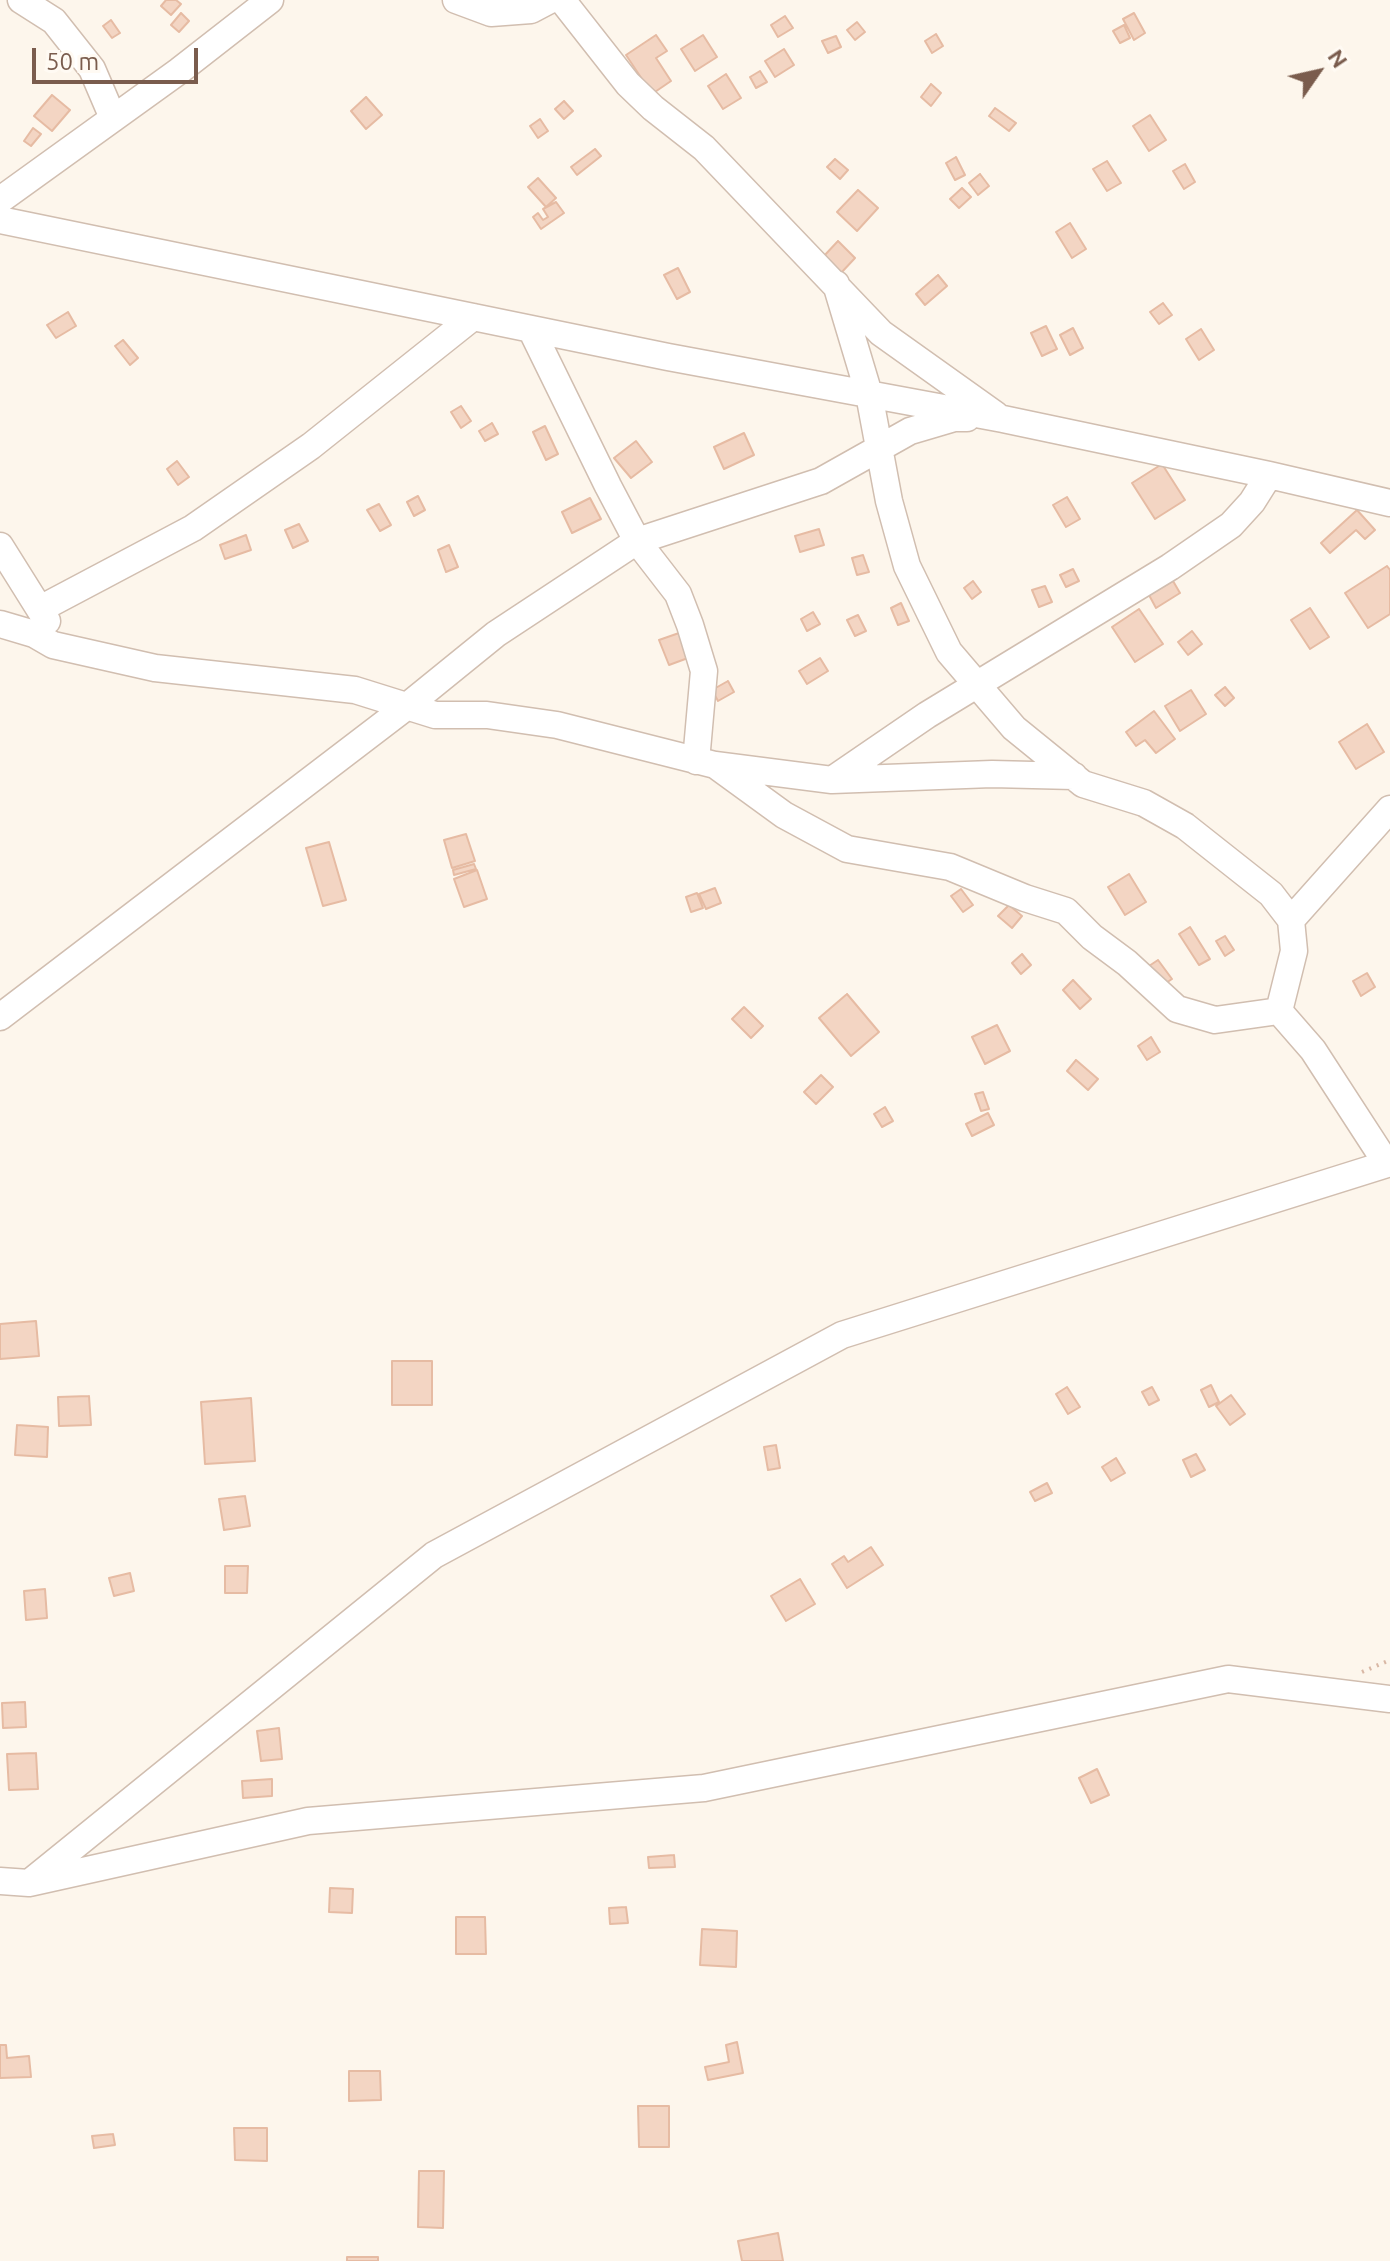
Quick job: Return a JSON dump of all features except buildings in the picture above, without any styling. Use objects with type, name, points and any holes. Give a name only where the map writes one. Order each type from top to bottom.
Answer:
[{"type":"street","points":[[21,0],[54,21],[92,69],[113,118]]},
{"type":"street","points":[[0,200],[270,0]]},
{"type":"street","points":[[456,0],[491,13],[531,10],[550,0]]},
{"type":"street","points":[[562,0],[628,84],[704,148],[881,333],[1003,419]]},
{"type":"street","points":[[0,220],[531,329],[1003,419],[1390,503]]},
{"type":"street","points":[[836,284],[869,394],[889,501],[907,566],[949,652],[1014,728],[1083,784],[1144,803],[1185,826],[1271,894],[1291,920],[1294,951],[1279,1011]]},
{"type":"street","points":[[40,609],[193,528],[311,446],[473,317]]},
{"type":"street","points":[[531,329],[637,541],[678,594],[704,671],[706,763]]},
{"type":"street","points":[[0,1017],[406,707],[496,634],[637,541],[821,481],[910,431],[954,418],[1003,419]]},
{"type":"street","points":[[832,780],[978,684],[1170,567],[1231,525],[1252,502],[1269,475]]},
{"type":"street","points":[[0,546],[61,646]]},
{"type":"street","points":[[0,624],[61,646],[155,668],[355,690],[435,715],[487,715],[557,725],[706,763],[832,780],[992,774],[1074,776]]},
{"type":"street","points":[[706,763],[784,815],[847,849],[950,867],[1066,911],[1177,1009],[1215,1020],[1279,1011]]},
{"type":"street","points":[[1291,920],[1390,809]]},
{"type":"street","points":[[29,1883],[434,1555],[842,1335],[1389,1164],[1313,1050],[1279,1011]]},
{"type":"street","points":[[0,1881],[29,1883],[308,1821],[704,1788],[1228,1679],[1390,1699]]}]
